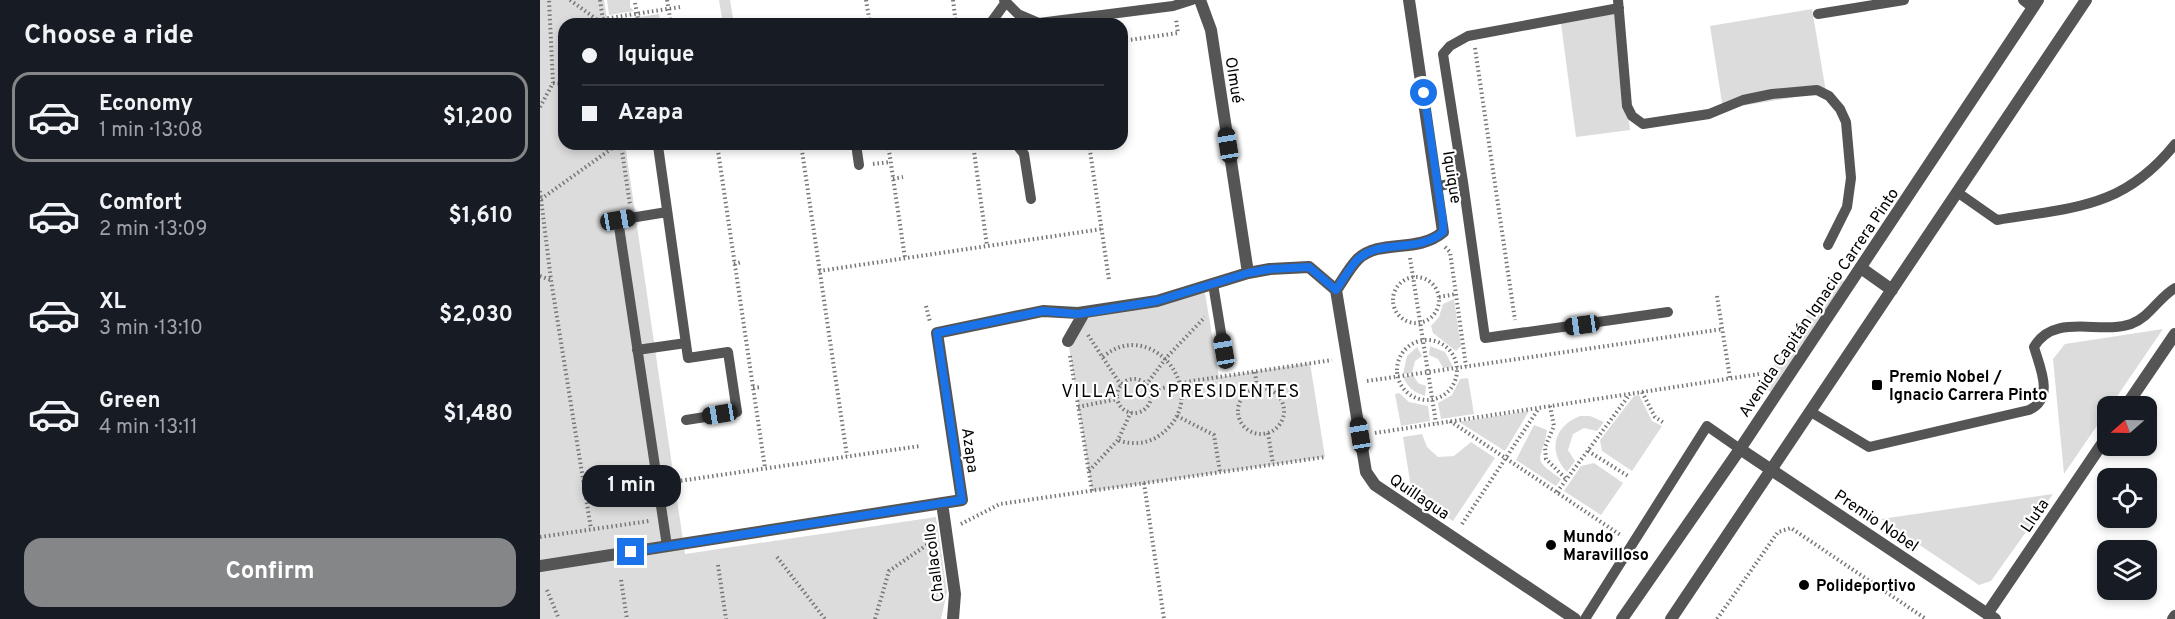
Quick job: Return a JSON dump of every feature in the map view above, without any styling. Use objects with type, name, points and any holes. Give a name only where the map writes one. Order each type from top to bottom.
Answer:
[{"type":"street","name":"Olmué","points":[[1200,0],[1211,30],[1248,273]]},
{"type":"street","name":"Iquique","points":[[1409,0],[1438,186],[1443,232],[1436,237]]},
{"type":"street","points":[[1671,619],[2086,0]]},
{"type":"street","name":"Avenida Capitán Ignacio Carrera Pinto","points":[[1622,619],[1861,268],[2031,3]]},
{"type":"street","points":[[1248,273],[1270,269],[1309,267],[1336,290],[1358,259],[1368,252],[1408,247],[1436,237]]},
{"type":"street","points":[[1861,268],[1892,290]]},
{"type":"street","name":"Azapa","points":[[540,566],[962,500],[937,333],[1043,311],[1081,317],[1157,301],[1248,273]]},
{"type":"street","name":"Quillagua","points":[[1336,290],[1366,472],[1375,485],[1575,619]]},
{"type":"street","points":[[1068,340],[1081,317]]},
{"type":"street","points":[[2134,396],[2175,334]]},
{"type":"street","name":"Premio Nobel","points":[[1740,448],[1991,616]]},
{"type":"street","name":"Lluta","points":[[1991,616],[2097,452]]},
{"type":"street","name":"Challacollo","points":[[942,503],[955,594],[953,619]]},
{"type":"lane","points":[[1079,18],[1173,6],[1192,0]]},
{"type":"lane","points":[[1818,14],[1904,0]]},
{"type":"lane","points":[[994,18],[1005,1],[1018,14],[1028,18]]},
{"type":"lane","points":[[1668,312],[1485,338],[1443,54],[1450,46],[1474,35],[1618,4],[1627,106],[1632,116],[1643,124],[1709,114],[1743,100],[1772,94],[1817,90],[1835,103],[1846,122],[1851,178],[1847,207],[1828,244]]},
{"type":"lane","points":[[1957,192],[1997,220],[2079,206],[2115,196],[2139,182],[2175,144]]},
{"type":"lane","points":[[659,150],[688,358],[728,352],[737,412],[686,420]]},
{"type":"lane","points":[[857,150],[859,165]]},
{"type":"lane","points":[[1021,150],[1024,154],[1031,199]]},
{"type":"lane","points":[[1438,186],[1463,182]]},
{"type":"lane","points":[[667,212],[618,220],[667,546]]},
{"type":"lane","points":[[1213,284],[1224,351]]},
{"type":"lane","points":[[1811,412],[1869,447],[2029,410],[2040,403],[2044,393],[2034,347],[2042,336],[2058,328],[2131,324],[2175,288]]},
{"type":"lane","points":[[637,350],[686,343]]},
{"type":"lane","points":[[1585,619],[1707,426],[1740,448]]},
{"type":"path","points":[[540,107],[553,83],[549,0]]},
{"type":"path","points":[[570,0],[597,18]]},
{"type":"path","points":[[600,0],[602,18]]},
{"type":"path","points":[[667,0],[670,18]]},
{"type":"path","points":[[866,0],[869,18]]},
{"type":"path","points":[[953,0],[955,18]]},
{"type":"path","points":[[635,3],[638,18]]},
{"type":"path","points":[[1128,40],[1178,33],[1173,6]]},
{"type":"path","points":[[620,18],[680,7]]},
{"type":"path","points":[[1474,35],[1521,358]]},
{"type":"path","points":[[553,83],[558,83]]},
{"type":"path","points":[[541,199],[610,150]]},
{"type":"path","points":[[718,150],[765,468]]},
{"type":"path","points":[[802,150],[846,456]]},
{"type":"path","points":[[889,150],[905,258]]},
{"type":"path","points":[[974,150],[987,246]]},
{"type":"path","points":[[1090,150],[1109,280]]},
{"type":"path","points":[[893,179],[903,177]]},
{"type":"path","points":[[540,191],[551,280],[591,529]]},
{"type":"path","points":[[819,271],[1102,229]]},
{"type":"path","points":[[1436,237],[1450,252],[1466,366]]},
{"type":"path","points":[[1408,247],[1436,423]]},
{"type":"path","points":[[734,264],[742,262]]},
{"type":"path","points":[[540,276],[551,280]]},
{"type":"path","points":[[1413,277],[1429,280],[1439,297],[1434,315],[1420,323],[1407,322],[1401,318],[1393,305],[1395,290],[1400,283],[1413,277]]},
{"type":"path","points":[[1439,297],[1456,294]]},
{"type":"path","points":[[1717,296],[1730,378]]},
{"type":"path","points":[[1146,385],[1166,358],[1216,306]]},
{"type":"path","points":[[1081,317],[1121,385],[1117,399],[1120,406],[1131,412],[1145,408],[1150,399],[1150,391],[1146,385],[1135,379],[1121,385]]},
{"type":"path","points":[[1352,384],[1723,329]]},
{"type":"path","points":[[1068,340],[1092,491]]},
{"type":"path","points":[[1423,341],[1440,343],[1448,349],[1457,367],[1454,384],[1449,392],[1432,400],[1413,398],[1406,392],[1398,376],[1398,363],[1402,353],[1410,345],[1423,341]]},
{"type":"path","points":[[1103,357],[1121,347],[1137,346],[1153,350],[1166,358],[1176,371],[1181,384],[1182,402],[1177,416],[1167,430],[1154,439],[1138,443],[1118,440]]},
{"type":"path","points":[[1150,391],[1347,357]]},
{"type":"path","points":[[1255,372],[1257,388]]},
{"type":"path","points":[[1360,435],[1766,373]]},
{"type":"path","points":[[753,388],[761,387]]},
{"type":"path","points":[[1257,388],[1275,392],[1283,404],[1284,411],[1280,424],[1268,433],[1252,432],[1246,427],[1238,413],[1242,398],[1257,388]]},
{"type":"path","points":[[1642,392],[1655,417],[1664,423]]},
{"type":"path","points":[[1557,492],[1630,394]]},
{"type":"path","points":[[1078,407],[1117,399]]},
{"type":"path","points":[[1550,406],[1554,426],[1545,447],[1546,459],[1566,479]]},
{"type":"path","points":[[1453,537],[1507,459],[1539,407]]},
{"type":"path","points":[[1088,471],[1118,440],[1131,412]]},
{"type":"path","points":[[1177,416],[1215,435],[1220,472]]},
{"type":"path","points":[[1450,421],[1633,543]]},
{"type":"path","points":[[1268,433],[1273,464]]},
{"type":"path","points":[[672,482],[920,446]]},
{"type":"path","points":[[1588,451],[1628,476]]},
{"type":"path","points":[[875,619],[889,571],[946,532],[1000,504],[1325,457]]},
{"type":"path","points":[[1144,483],[1164,619]]},
{"type":"path","points":[[540,537],[663,519]]},
{"type":"path","points":[[1717,619],[1778,532],[1791,528],[1926,619]]},
{"type":"path","points":[[777,557],[825,619]]},
{"type":"path","points":[[718,566],[726,619]]},
{"type":"path","points":[[621,580],[627,619]]},
{"type":"path","points":[[547,590],[559,619]]},
{"type":"shaded area","points":[[540,0],[604,0],[607,18],[558,18],[558,150],[626,150],[685,554],[936,517],[947,592],[941,619],[540,619]]},
{"type":"shaded area","points":[[607,0],[630,0],[630,7],[634,11],[609,15]]},
{"type":"shaded area","points":[[719,0],[730,0],[733,18],[722,18]]},
{"type":"shaded area","points":[[1614,9],[1630,130],[1576,137],[1560,16]]},
{"type":"shaded area","points":[[1812,9],[1826,92],[1723,109],[1710,26]]},
{"type":"shaded area","points":[[659,14],[660,18],[640,18]]},
{"type":"shaded area","points":[[1834,274],[1845,282],[1772,393],[1761,385]]},
{"type":"shaded area","points":[[1205,293],[1219,377],[1310,363],[1325,457],[1092,491],[1069,347],[1090,315]]},
{"type":"shaded area","points":[[1454,299],[1461,346],[1456,351],[1433,333],[1431,326],[1439,317],[1443,304]]},
{"type":"shaded area","points":[[2163,329],[2117,396],[2097,396],[2097,426],[2064,474],[2053,359],[2065,344]]},
{"type":"shaded area","points":[[1430,346],[1445,352],[1453,367],[1443,368],[1438,359],[1429,355]]},
{"type":"shaded area","points":[[1417,347],[1422,356],[1415,361],[1412,373],[1403,374],[1407,356]]},
{"type":"shaded area","points":[[1413,375],[1418,383],[1426,386],[1425,396],[1412,389],[1403,377]]},
{"type":"shaded area","points":[[1468,378],[1474,414],[1441,419],[1438,403],[1452,395],[1460,379]]},
{"type":"shaded area","points":[[1399,393],[1409,402],[1428,406],[1430,421],[1401,426],[1395,394]]},
{"type":"shaded area","points":[[1639,395],[1652,421],[1662,426],[1632,471],[1602,451],[1600,440],[1634,396]]},
{"type":"shaded area","points":[[1529,411],[1505,451],[1459,422]]},
{"type":"shaded area","points":[[1580,416],[1590,416],[1604,422],[1597,431],[1584,428],[1573,434],[1568,450],[1575,461],[1567,472],[1557,456],[1556,440],[1564,426]]},
{"type":"shaded area","points":[[1534,425],[1547,430],[1540,458],[1544,466],[1561,479],[1556,486],[1516,460]]},
{"type":"shaded area","points":[[1422,434],[1427,447],[1438,457],[1454,456],[1471,442],[1495,458],[1453,521],[1412,494],[1403,437]]},
{"type":"shaded area","points":[[1594,463],[1623,483],[1601,515],[1564,491],[1581,466]]},
{"type":"shaded area","points":[[2053,494],[1991,581],[1979,585],[1881,519]]},
{"type":"place","name":"Premio Nobel / Ignacio Carrera Pinto","points":[[1877,385]]},
{"type":"place","name":"Mundo Maravilloso","points":[[1551,545]]},
{"type":"place","name":"Polideportivo","points":[[1804,585]]},
{"type":"district","name":"VILLA LOS PRESIDENTES","points":[[1181,391]]},
{"type":"route","points":[[631,552],[962,500],[937,333],[961,330],[1043,311],[1078,314],[1157,301],[1248,273],[1270,269],[1309,267],[1328,280],[1336,290],[1358,259],[1368,252],[1427,243],[1443,232],[1443,222],[1424,93]]}]
